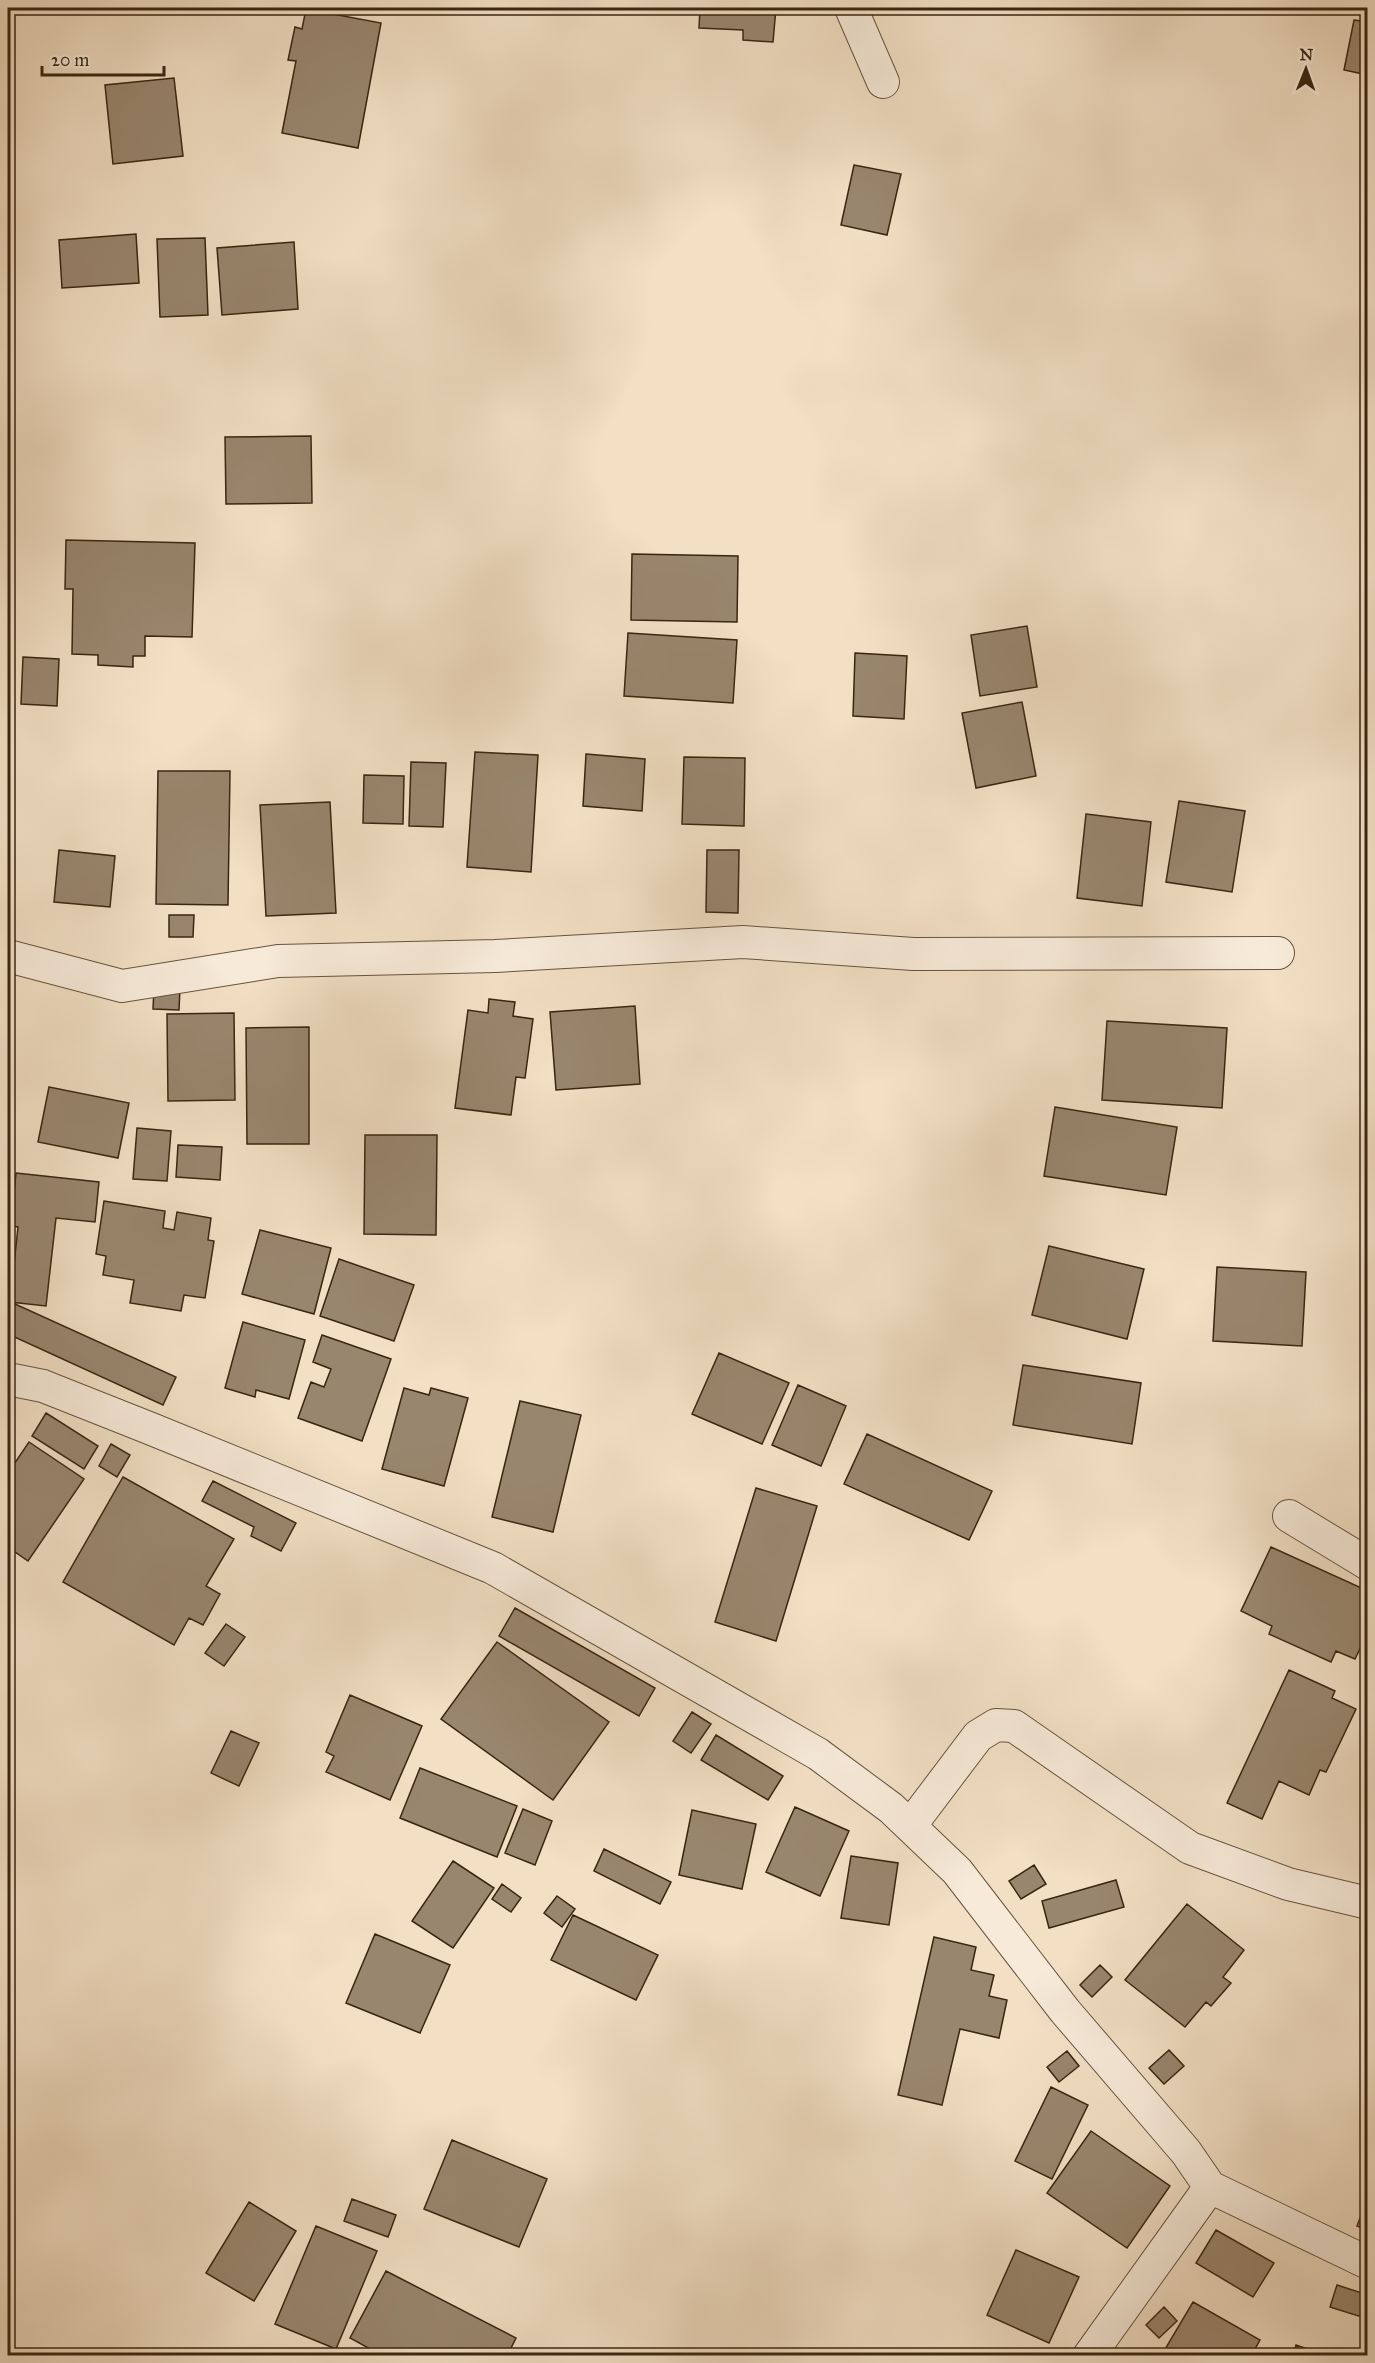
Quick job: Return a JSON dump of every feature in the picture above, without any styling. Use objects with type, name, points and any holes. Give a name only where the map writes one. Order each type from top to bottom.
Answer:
[{"type":"street","points":[[851,8],[883,82]]},
{"type":"street","points":[[8,956],[122,986],[278,961],[495,956],[743,942],[913,954],[1278,953]]},
{"type":"street","points":[[8,1378],[43,1386],[493,1568],[818,1754],[891,1808],[957,1871],[1065,2010],[1186,2152],[1210,2187],[1368,2263]]},
{"type":"street","points":[[1289,1516],[1368,1563]]},
{"type":"street","points":[[910,1826],[978,1736],[996,1725],[1014,1726],[1190,1848],[1211,1858],[1288,1884],[1368,1903]]},
{"type":"street","points":[[1089,2355],[1210,2187]]},
{"type":"building","points":[[50,8],[93,8],[51,12]]},
{"type":"building","points":[[700,8],[776,8],[773,42],[743,40],[743,30],[699,28]]},
{"type":"building","points":[[306,9],[381,23],[358,148],[282,133],[296,61],[288,60],[295,27],[302,29]]},
{"type":"building","points":[[1354,20],[1368,22],[1368,75],[1344,70]]},
{"type":"building","points":[[174,78],[183,156],[113,164],[105,85]]},
{"type":"building","points":[[854,165],[901,174],[887,235],[841,225]]},
{"type":"building","points":[[136,234],[139,283],[62,288],[59,240]]},
{"type":"building","points":[[205,238],[208,315],[160,317],[157,239]]},
{"type":"building","points":[[294,242],[298,309],[222,315],[217,248]]},
{"type":"building","points":[[311,436],[312,503],[226,504],[225,437]]},
{"type":"building","points":[[66,540],[195,543],[192,637],[145,636],[145,656],[133,656],[133,667],[98,665],[98,655],[72,654],[73,589],[65,589]]},
{"type":"building","points":[[632,554],[738,556],[737,622],[631,620]]},
{"type":"building","points":[[1027,626],[1037,687],[980,696],[971,635]]},
{"type":"building","points":[[628,633],[737,640],[733,703],[624,696]]},
{"type":"building","points":[[855,653],[907,656],[904,719],[853,716]]},
{"type":"building","points":[[23,657],[59,659],[57,706],[21,704]]},
{"type":"building","points":[[1022,702],[1036,776],[976,788],[962,713]]},
{"type":"building","points":[[475,752],[538,755],[531,872],[467,867]]},
{"type":"building","points":[[586,754],[645,759],[642,811],[583,806]]},
{"type":"building","points":[[684,757],[745,758],[744,826],[682,824]]},
{"type":"building","points":[[411,762],[446,763],[443,827],[409,826]]},
{"type":"building","points":[[158,771],[230,771],[228,905],[156,904]]},
{"type":"building","points":[[364,775],[404,776],[403,824],[363,823]]},
{"type":"building","points":[[1179,801],[1245,811],[1232,892],[1166,882]]},
{"type":"building","points":[[330,802],[336,913],[266,916],[260,805]]},
{"type":"building","points":[[1086,814],[1151,822],[1142,906],[1077,898]]},
{"type":"building","points":[[59,850],[115,856],[110,907],[54,902]]},
{"type":"building","points":[[707,850],[739,850],[738,913],[706,912]]},
{"type":"building","points":[[169,915],[194,915],[193,937],[169,937]]},
{"type":"building","points":[[154,988],[180,989],[179,1010],[153,1009]]},
{"type":"building","points":[[489,999],[515,1002],[513,1016],[533,1019],[525,1078],[516,1077],[511,1115],[455,1108],[468,1010],[488,1013]]},
{"type":"building","points":[[635,1006],[640,1084],[556,1090],[550,1012]]},
{"type":"building","points":[[234,1013],[235,1100],[168,1101],[167,1014]]},
{"type":"building","points":[[1107,1021],[1227,1028],[1222,1108],[1102,1100]]},
{"type":"building","points":[[309,1027],[309,1144],[247,1144],[246,1028]]},
{"type":"building","points":[[49,1087],[129,1103],[118,1158],[38,1142]]},
{"type":"building","points":[[1055,1107],[1177,1127],[1166,1195],[1044,1176]]},
{"type":"building","points":[[137,1128],[171,1131],[167,1181],[133,1179]]},
{"type":"building","points":[[365,1135],[437,1135],[436,1235],[364,1234]]},
{"type":"building","points":[[178,1145],[222,1147],[220,1180],[176,1177]]},
{"type":"building","points":[[16,1173],[99,1182],[95,1222],[56,1218],[46,1306],[10,1302],[18,1227],[11,1226]]},
{"type":"building","points":[[104,1201],[165,1211],[163,1228],[174,1230],[177,1212],[211,1218],[208,1240],[214,1241],[205,1298],[184,1295],[181,1311],[130,1303],[134,1280],[103,1275],[106,1256],[96,1254]]},
{"type":"building","points":[[260,1230],[331,1248],[314,1314],[242,1294]]},
{"type":"building","points":[[1049,1246],[1144,1269],[1127,1339],[1032,1315]]},
{"type":"building","points":[[339,1259],[414,1285],[394,1341],[320,1316]]},
{"type":"building","points":[[1217,1267],[1306,1272],[1302,1346],[1213,1341]]},
{"type":"building","points":[[15,1304],[176,1377],[163,1405],[8,1334],[8,1320]]},
{"type":"building","points":[[243,1322],[305,1340],[289,1399],[256,1390],[255,1397],[225,1388]]},
{"type":"building","points":[[322,1335],[391,1359],[362,1441],[298,1418],[311,1382],[324,1387],[331,1369],[313,1362]]},
{"type":"building","points":[[719,1353],[789,1383],[762,1444],[692,1414]]},
{"type":"building","points":[[1023,1365],[1141,1383],[1132,1444],[1013,1425]]},
{"type":"building","points":[[798,1385],[846,1406],[821,1466],[772,1445]]},
{"type":"building","points":[[404,1388],[429,1395],[431,1388],[468,1398],[444,1486],[382,1469]]},
{"type":"building","points":[[520,1401],[581,1415],[553,1532],[492,1517]]},
{"type":"building","points":[[46,1413],[98,1446],[84,1469],[32,1436]]},
{"type":"building","points":[[867,1434],[992,1491],[969,1540],[844,1484]]},
{"type":"building","points":[[29,1442],[84,1479],[28,1561],[8,1547],[8,1473]]},
{"type":"building","points":[[111,1444],[130,1455],[117,1477],[99,1466]]},
{"type":"building","points":[[123,1477],[234,1539],[206,1586],[220,1594],[203,1625],[189,1618],[174,1645],[63,1582]]},
{"type":"building","points":[[213,1481],[296,1523],[281,1551],[251,1536],[254,1527],[202,1501]]},
{"type":"building","points":[[756,1488],[817,1506],[776,1641],[715,1622]]},
{"type":"building","points":[[1271,1547],[1368,1591],[1368,1632],[1355,1659],[1336,1651],[1331,1662],[1269,1634],[1272,1626],[1241,1611]]},
{"type":"building","points":[[515,1608],[655,1688],[639,1716],[499,1636]]},
{"type":"building","points":[[226,1624],[245,1637],[224,1666],[205,1653]]},
{"type":"building","points":[[497,1642],[609,1722],[553,1800],[441,1719]]},
{"type":"building","points":[[1289,1670],[1335,1691],[1332,1698],[1356,1709],[1326,1772],[1320,1770],[1309,1795],[1279,1781],[1262,1819],[1227,1803]]},
{"type":"building","points":[[350,1695],[422,1726],[390,1800],[326,1772],[334,1756],[326,1752]]},
{"type":"building","points":[[692,1712],[711,1724],[691,1753],[673,1741]]},
{"type":"building","points":[[231,1731],[259,1743],[239,1786],[211,1773]]},
{"type":"building","points":[[716,1735],[783,1776],[768,1800],[701,1760]]},
{"type":"building","points":[[420,1768],[517,1806],[497,1857],[400,1818]]},
{"type":"building","points":[[795,1807],[849,1831],[820,1896],[766,1872]]},
{"type":"building","points":[[523,1809],[552,1821],[535,1865],[505,1853]]},
{"type":"building","points":[[692,1810],[756,1824],[742,1889],[679,1875]]},
{"type":"building","points":[[604,1849],[671,1882],[660,1904],[594,1871]]},
{"type":"building","points":[[851,1856],[898,1863],[889,1925],[841,1918]]},
{"type":"building","points":[[453,1861],[494,1888],[453,1948],[412,1921]]},
{"type":"building","points":[[1034,1865],[1046,1884],[1021,1899],[1009,1881]]},
{"type":"building","points":[[1116,1880],[1124,1907],[1049,1928],[1042,1901]]},
{"type":"building","points":[[502,1884],[521,1898],[511,1912],[492,1899]]},
{"type":"building","points":[[557,1896],[575,1909],[562,1927],[544,1913]]},
{"type":"building","points":[[1187,1904],[1244,1950],[1223,1977],[1231,1983],[1211,2006],[1206,2002],[1185,2027],[1125,1980]]},
{"type":"building","points":[[573,1915],[658,1955],[636,2000],[551,1960]]},
{"type":"building","points":[[375,1934],[450,1965],[420,2033],[346,2003]]},
{"type":"building","points":[[934,1937],[976,1947],[971,1970],[994,1975],[989,1996],[1007,2000],[999,2038],[960,2029],[942,2105],[898,2095]]},
{"type":"building","points":[[1100,1965],[1112,1977],[1092,1997],[1080,1985]]},
{"type":"building","points":[[1169,2050],[1184,2066],[1164,2084],[1149,2068]]},
{"type":"building","points":[[1067,2051],[1079,2066],[1059,2082],[1047,2067]]},
{"type":"building","points":[[1051,2087],[1088,2105],[1052,2179],[1015,2161]]},
{"type":"building","points":[[1091,2131],[1170,2186],[1127,2248],[1047,2193]]},
{"type":"building","points":[[452,2140],[547,2179],[519,2247],[424,2209]]},
{"type":"building","points":[[352,2199],[396,2215],[388,2237],[344,2221]]},
{"type":"building","points":[[1368,2200],[1368,2230],[1357,2226]]},
{"type":"building","points":[[249,2202],[296,2231],[254,2301],[206,2273]]},
{"type":"building","points":[[316,2226],[377,2251],[336,2349],[275,2324]]},
{"type":"building","points":[[1216,2230],[1274,2263],[1253,2297],[1196,2263]]},
{"type":"building","points":[[1016,2250],[1079,2277],[1049,2343],[987,2315]]},
{"type":"building","points":[[386,2271],[516,2338],[507,2356],[383,2356],[350,2338]]},
{"type":"building","points":[[1337,2285],[1368,2295],[1368,2319],[1330,2307]]},
{"type":"building","points":[[1193,2302],[1260,2340],[1251,2356],[1161,2356]]},
{"type":"building","points":[[1164,2307],[1177,2321],[1159,2338],[1146,2325]]},
{"type":"building","points":[[1296,2345],[1328,2356],[1293,2356]]}]
